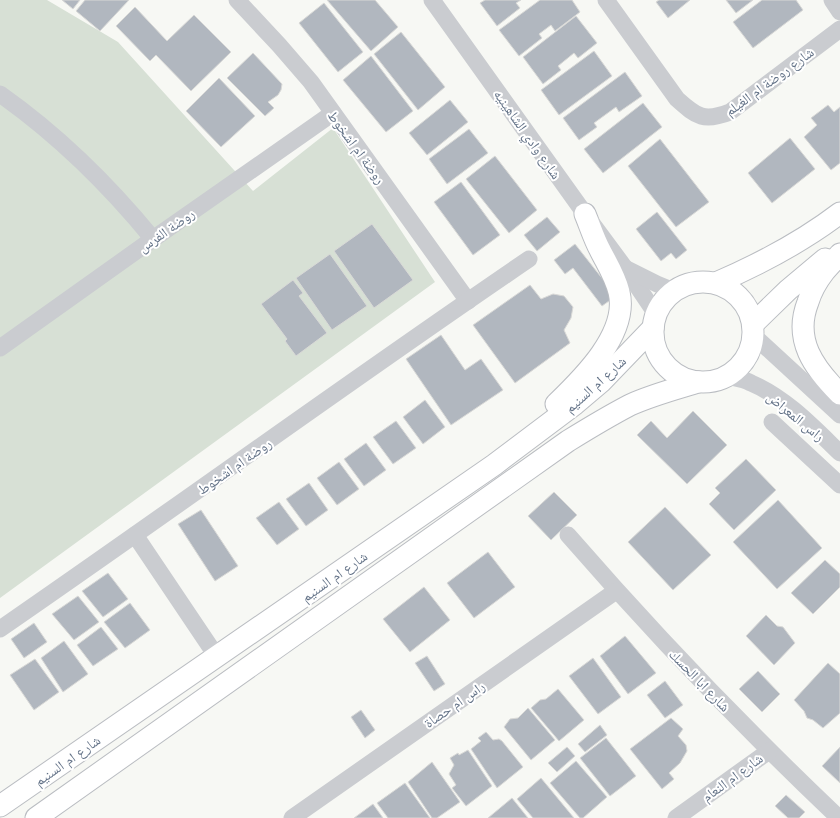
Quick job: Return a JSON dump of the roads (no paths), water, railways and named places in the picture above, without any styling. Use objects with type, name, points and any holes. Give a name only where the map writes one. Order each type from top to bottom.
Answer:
[{"type":"main road","points":[[716,284],[751,268],[807,236],[840,213]]},
{"type":"main road","points":[[494,465],[559,402],[591,367],[612,335],[618,319],[620,306],[614,275],[599,250],[585,214]]},
{"type":"main road","points":[[753,330],[788,290],[840,248]]},
{"type":"main road","points":[[840,254],[823,273],[811,292],[804,310],[802,329],[808,354],[816,368],[840,394]]},
{"type":"main road","points":[[701,282],[716,284],[729,289],[740,298],[749,311],[753,330],[751,348],[746,359],[738,369],[727,376],[713,381],[698,382],[683,378],[670,369],[660,358],[654,343],[655,321],[664,301],[674,291],[687,284],[701,282]]},
{"type":"main road","name":"شارع ام السنيم","points":[[0,806],[494,465],[575,404],[601,382],[655,321]]},
{"type":"main road","name":"شارع ام السنيم","points":[[36,818],[568,441],[631,405],[660,393],[698,382]]},
{"type":"street","name":"روضة ام اشخوط","points":[[237,0],[310,82],[468,301]]},
{"type":"street","name":"شارع وادي الشاهينيه","points":[[432,0],[625,268],[655,321]]},
{"type":"street","name":"شارع روضة ام الغيلم","points":[[606,0],[677,99],[690,111],[704,117],[717,117],[730,112],[840,28]]},
{"type":"street","points":[[832,0],[840,12]]},
{"type":"street","points":[[0,94],[32,118],[84,162],[123,203],[153,239]]},
{"type":"street","name":"روضة الفرس","points":[[0,348],[333,113]]},
{"type":"street","name":"روضة ام اشخوط","points":[[0,629],[529,259]]},
{"type":"street","name":"شارع وادي الشاهينيه","points":[[625,268],[674,291]]},
{"type":"street","name":"راس المعراض","points":[[753,330],[840,415]]},
{"type":"street","name":"راس المعراض","points":[[727,376],[751,382],[776,396],[803,418],[840,453]]},
{"type":"street","points":[[772,422],[840,485]]},
{"type":"street","points":[[135,535],[217,657]]},
{"type":"street","name":"شارع ابا الحسك","points":[[568,535],[616,591],[688,668],[769,751],[839,818]]},
{"type":"street","name":"راس ام حصاة","points":[[292,818],[616,591]]},
{"type":"street","name":"شارع ام النعام","points":[[676,818],[769,751]]}]
